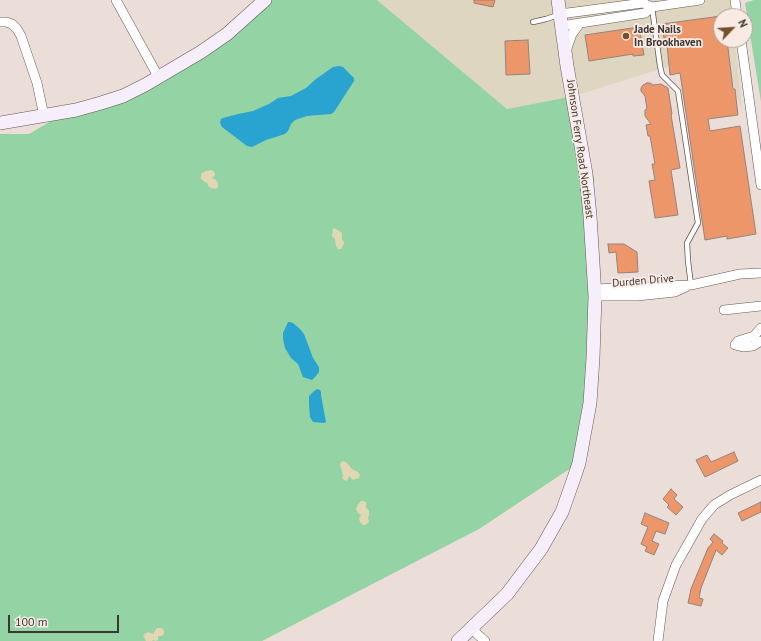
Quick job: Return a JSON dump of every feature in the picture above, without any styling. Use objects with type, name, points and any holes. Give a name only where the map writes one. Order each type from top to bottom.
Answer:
[{"type":"main road","points":[[0,123],[76,110],[123,96],[159,78],[201,52],[226,34],[266,0]]},
{"type":"main road","name":"Johnson Ferry Road Northeast","points":[[458,641],[507,594],[541,549],[562,512],[579,463],[590,404],[594,358],[595,293],[590,216],[586,174],[565,55],[558,0]]},
{"type":"street","points":[[116,0],[159,78]]},
{"type":"street","points":[[560,20],[643,3],[652,7],[700,0]]},
{"type":"street","points":[[560,20],[580,23],[645,13],[652,7]]},
{"type":"street","points":[[0,22],[14,22],[21,36],[37,83],[44,116]]},
{"type":"street","points":[[565,55],[572,34],[580,23]]},
{"type":"street","points":[[742,48],[761,185]]},
{"type":"street","name":"Durden Drive","points":[[595,293],[638,296],[675,292],[691,285],[740,274],[761,273]]},
{"type":"street","points":[[724,310],[761,306]]},
{"type":"street","points":[[758,340],[761,328]]},
{"type":"street","points":[[658,641],[663,601],[676,565],[702,519],[714,504],[761,480]]},
{"type":"street","points":[[473,628],[485,641]]},
{"type":"lane","points":[[652,7],[662,74],[678,91],[698,223],[687,243],[691,285]]},
{"type":"lane","points":[[533,22],[546,19],[560,20]]},
{"type":"shaded area","points":[[377,0],[731,0],[732,8],[713,8],[713,48],[736,48],[742,111],[721,50],[574,96],[507,109]]},
{"type":"green space","points":[[268,0],[377,0],[507,109],[574,96],[594,178],[595,285],[583,460],[479,529],[262,641],[0,641],[0,134],[29,134],[58,117],[147,86]]},
{"type":"green space","points":[[754,0],[761,0],[761,102],[752,48],[753,8],[746,8],[745,3]]},
{"type":"sand","points":[[212,170],[215,175],[212,178],[218,183],[218,187],[216,189],[208,186],[208,184],[201,179],[202,173]]},
{"type":"sand","points":[[333,228],[342,233],[342,240],[344,244],[341,249],[338,249],[335,239],[332,236]]},
{"type":"sand","points":[[344,461],[352,469],[358,472],[360,475],[359,478],[353,480],[349,476],[347,481],[342,478],[343,476],[340,465],[341,462]]},
{"type":"sand","points":[[361,501],[366,502],[366,507],[369,511],[369,522],[365,525],[360,522],[359,519],[361,515],[356,509]]},
{"type":"sand","points":[[158,628],[162,628],[164,634],[162,636],[158,636],[158,640],[156,641],[146,641],[143,635],[148,632],[153,634]]},
{"type":"water","points":[[333,67],[343,67],[354,78],[354,81],[334,112],[331,114],[307,116],[295,120],[285,134],[266,140],[252,147],[247,146],[222,127],[220,122],[221,119],[253,111],[278,98],[291,96],[306,88]]},
{"type":"water","points":[[288,322],[293,323],[304,334],[313,358],[319,367],[319,372],[312,380],[303,377],[298,364],[291,358],[285,348],[283,333]]},
{"type":"water","points":[[317,389],[321,392],[326,422],[324,423],[313,422],[310,417],[309,396]]},
{"type":"building","points":[[474,0],[495,0],[493,7],[474,3]]},
{"type":"building","points":[[713,17],[713,48],[728,48],[738,115],[708,119],[710,131],[740,126],[756,234],[727,239],[727,236],[705,240],[680,73],[670,75],[667,45],[665,45],[662,24]]},
{"type":"building","points":[[639,27],[644,55],[633,56],[633,54],[589,61],[585,35]]},
{"type":"building","points":[[528,40],[530,74],[506,75],[505,41]]},
{"type":"building","points":[[647,83],[653,85],[661,84],[668,88],[680,168],[671,170],[678,215],[655,218],[649,181],[655,180],[652,164],[655,164],[650,136],[648,136],[646,125],[651,124],[645,116],[645,110],[647,109],[645,96],[641,91],[643,85]]},
{"type":"building","points":[[608,244],[624,244],[637,252],[638,272],[618,273],[616,252],[609,253]]},
{"type":"building","points":[[734,452],[738,461],[705,477],[696,460],[707,455],[711,462]]},
{"type":"building","points":[[671,489],[677,495],[674,499],[683,507],[676,515],[667,507],[669,505],[663,499]]},
{"type":"building","points":[[761,502],[761,512],[742,521],[738,513]]},
{"type":"building","points":[[645,513],[669,523],[665,534],[656,531],[652,541],[659,544],[654,555],[645,551],[647,547],[641,544],[648,527],[641,524]]},
{"type":"building","points":[[714,534],[723,541],[722,543],[728,548],[722,555],[716,550],[701,588],[699,598],[703,599],[701,606],[688,603],[691,589],[708,548],[713,542],[710,539]]},
{"type":"place","name":"Jade Nails In Brookhaven","points":[[626,36]]}]
